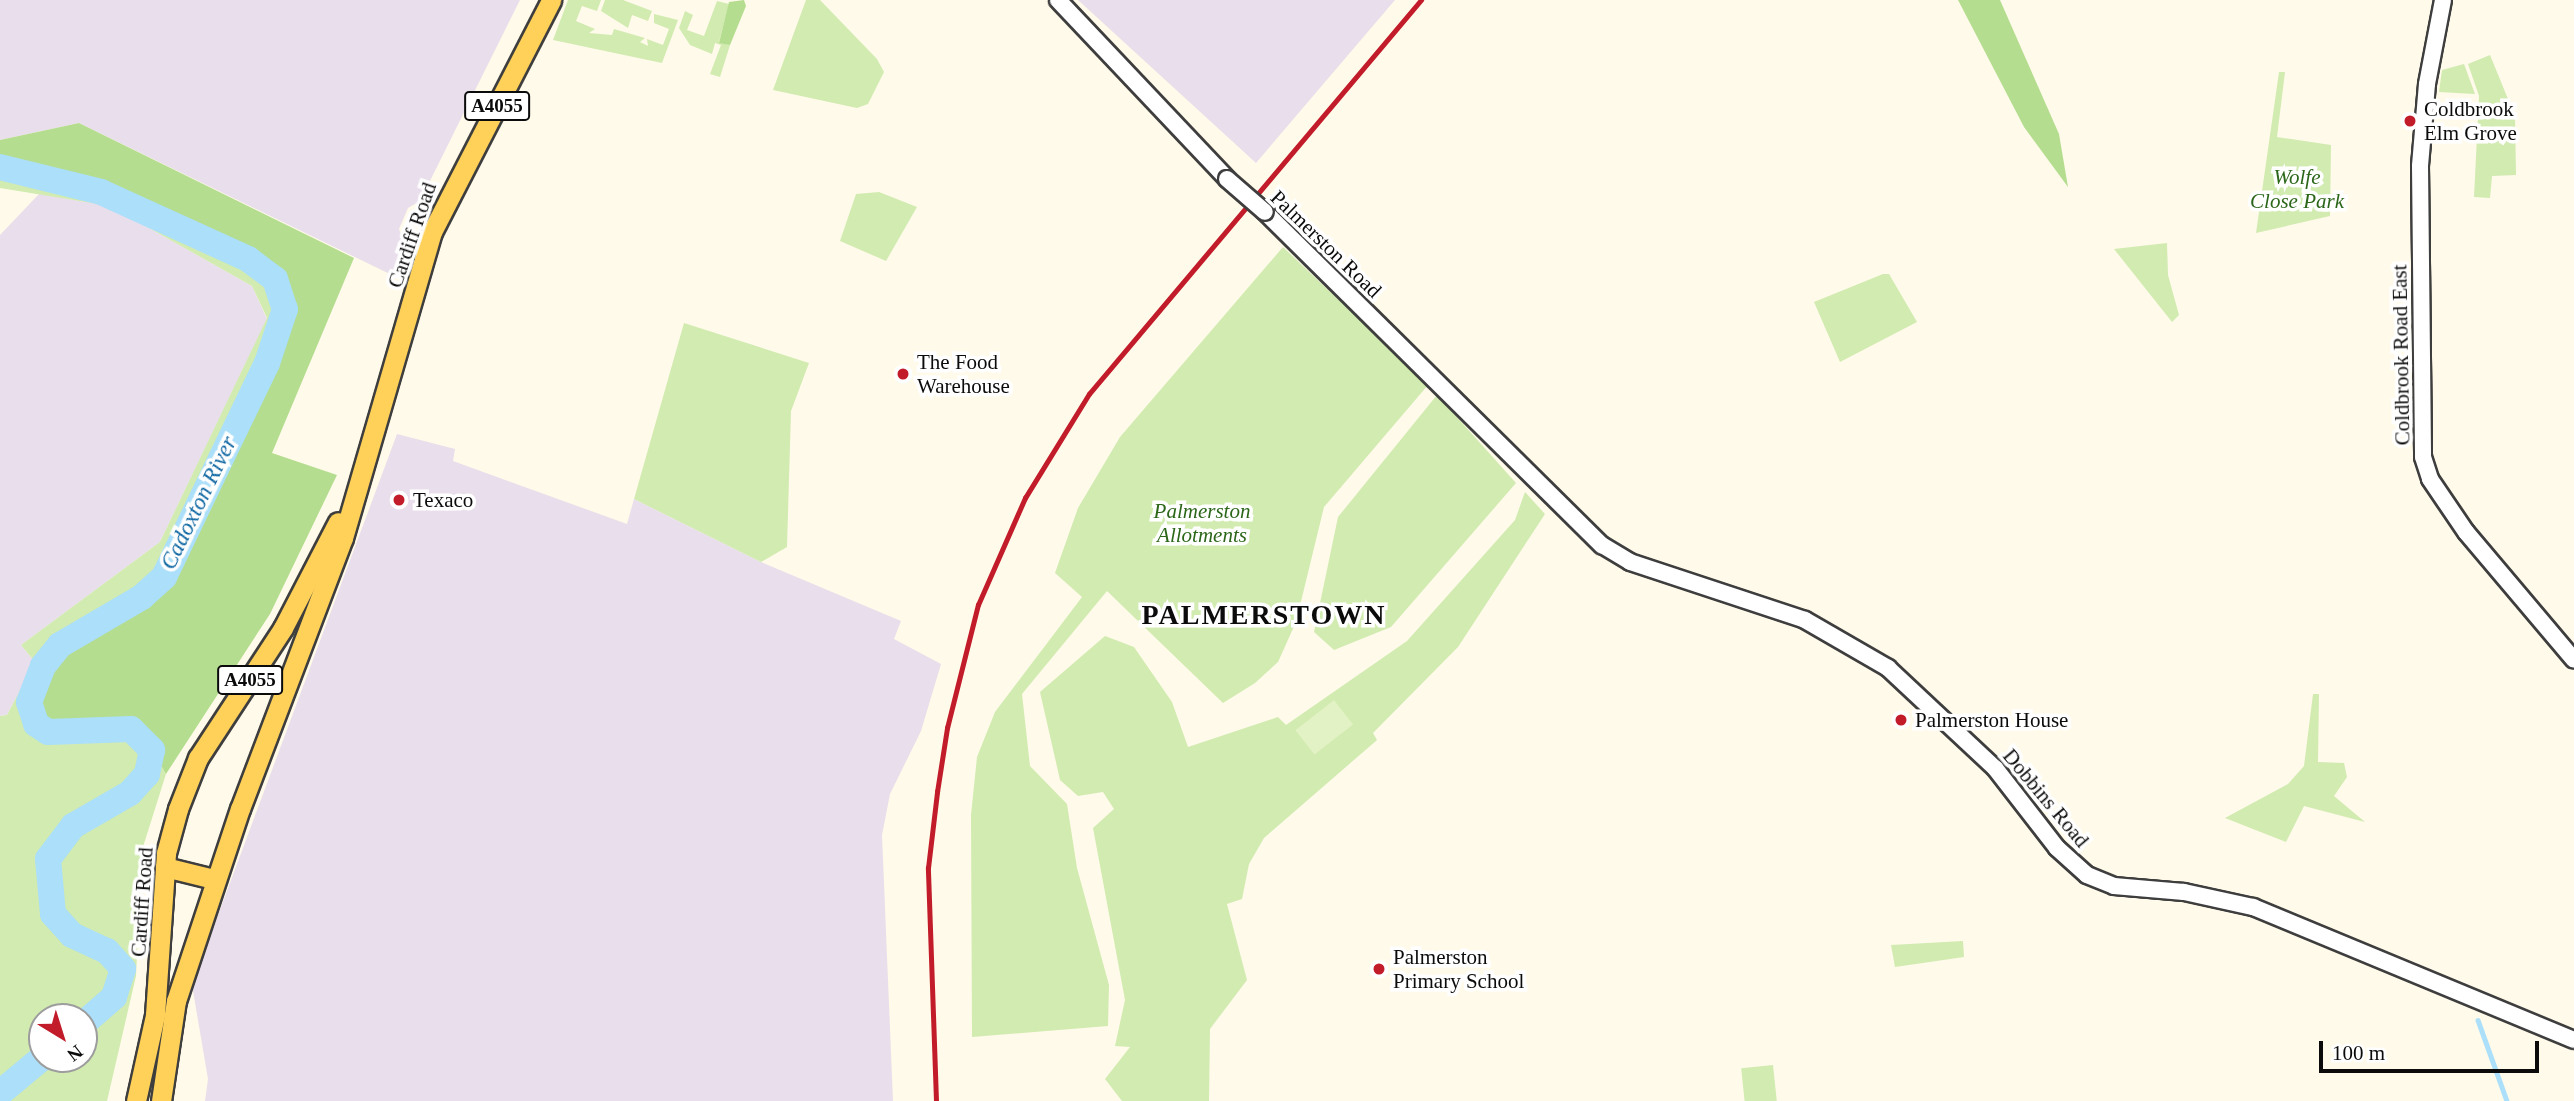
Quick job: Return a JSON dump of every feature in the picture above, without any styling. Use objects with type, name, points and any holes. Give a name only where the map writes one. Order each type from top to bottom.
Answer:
[{"type":"main road","name":"Cardiff Road","points":[[161,1101],[174,1008],[214,879],[352,501],[440,209],[551,0]]},
{"type":"main road","name":"Cardiff Road","points":[[136,1101],[161,965],[165,867],[198,758],[283,628],[352,501]]},
{"type":"main road","points":[[165,867],[214,879]]},
{"type":"street","name":"Palmerston Road","points":[[1058,0],[1227,179],[1265,212],[1570,511]]},
{"type":"street","name":"Coldbrook Road East","points":[[2443,0],[2427,84],[2420,166],[2423,457],[2430,479],[2466,532],[2574,660]]},
{"type":"street","name":"Dobbins Road","points":[[1570,511],[1617,556],[1805,620],[1888,668],[1995,768],[2057,848],[2099,882],[2253,907],[2574,1040]]},
{"type":"shaded area","points":[[0,0],[520,0],[420,201],[408,208],[399,229],[404,242],[396,277],[79,123],[0,140]]},
{"type":"shaded area","points":[[1078,0],[1395,0],[1256,163]]},
{"type":"shaded area","points":[[39,194],[110,206],[252,286],[267,319],[160,542],[21,645],[35,662],[7,715],[0,716],[0,235]]},
{"type":"shaded area","points":[[397,434],[455,449],[453,461],[627,524],[634,499],[761,562],[901,621],[894,639],[941,664],[921,731],[890,794],[882,835],[893,1101],[205,1101],[208,1079],[192,985]]},
{"type":"green space","points":[[568,0],[601,0],[597,11],[582,6],[576,21],[595,29],[589,33],[612,35],[614,29],[645,38],[640,42],[648,46],[647,39],[663,45],[669,29],[654,23],[654,14],[678,20],[662,63],[553,40]]},
{"type":"green space","points":[[605,0],[623,0],[652,11],[648,21],[632,15],[628,28],[601,11]]},
{"type":"green space","points":[[744,0],[746,6],[730,45],[719,43],[729,2]]},
{"type":"green space","points":[[806,0],[820,0],[877,59],[884,72],[868,104],[857,108],[773,90]]},
{"type":"green space","points":[[1958,0],[2000,0],[2059,134],[2068,187],[2024,127]]},
{"type":"green space","points":[[717,1],[729,4],[719,42],[730,45],[720,77],[710,74],[721,45],[715,43],[712,54],[690,45],[679,28],[685,11],[693,15],[687,30],[704,36]]},
{"type":"green space","points":[[2490,55],[2515,116],[2516,175],[2492,176],[2490,198],[2474,197],[2479,96],[2468,64]]},
{"type":"green space","points":[[2464,64],[2475,94],[2439,92],[2442,70]]},
{"type":"green space","name":"Wolfe Close Park","points":[[2279,72],[2285,72],[2277,137],[2331,145],[2330,216],[2256,233]]},
{"type":"green space","points":[[79,123],[354,258],[272,453],[337,475],[270,614],[166,774],[144,737],[131,729],[48,732],[36,724],[29,702],[43,666],[60,645],[142,597],[164,577],[227,447],[275,325],[276,305],[261,278],[165,218],[0,158],[0,140]]},
{"type":"green space","points":[[0,158],[165,218],[275,279],[282,292],[267,363],[164,577],[142,597],[91,624],[61,735],[131,729],[144,737],[166,774],[142,850],[136,976],[107,1101],[0,1101],[0,716],[7,715],[35,662],[21,645],[160,542],[267,318],[252,286],[110,206],[0,188]]},
{"type":"green space","points":[[879,192],[917,207],[886,261],[840,241],[856,194]]},
{"type":"green space","points":[[2167,243],[2168,275],[2179,315],[2172,322],[2114,249]]},
{"type":"green space","name":"Palmerston Allotments","points":[[1283,247],[1428,385],[1324,507],[1296,622],[1278,662],[1255,683],[1223,703],[1107,591],[1022,694],[1030,766],[1067,804],[1077,868],[1109,985],[1108,1026],[972,1037],[971,815],[977,757],[995,712],[1082,597],[1055,573],[1078,508],[1120,437]]},
{"type":"green space","points":[[1889,274],[1917,322],[1840,362],[1814,302]]},
{"type":"green space","points":[[684,323],[809,363],[791,411],[787,547],[761,562],[634,499]]},
{"type":"green space","points":[[1437,395],[1516,483],[1391,627],[1334,650],[1314,632],[1338,517]]},
{"type":"green space","points":[[1525,492],[1545,514],[1458,647],[1373,733],[1377,740],[1264,838],[1249,864],[1242,899],[1227,904],[1247,980],[1210,1029],[1209,1101],[1122,1101],[1105,1079],[1130,1047],[1115,1046],[1125,1000],[1093,828],[1114,809],[1103,792],[1078,796],[1060,780],[1040,692],[1105,636],[1134,647],[1172,702],[1188,747],[1278,717],[1286,725],[1407,641],[1515,520]]},
{"type":"green space","points":[[2313,694],[2319,694],[2318,762],[2344,763],[2347,777],[2334,796],[2365,822],[2304,806],[2286,842],[2225,818],[2288,784],[2304,766]]},
{"type":"green space","points":[[1334,700],[1353,724],[1314,755],[1295,730]]},
{"type":"green space","points":[[1963,941],[1964,957],[1895,967],[1891,945]]},
{"type":"green space","points":[[1773,1065],[1777,1101],[1745,1101],[1741,1068]]},
{"type":"waterway","name":"Cadoxton River","points":[[0,167],[101,192],[248,259],[275,279],[285,309],[267,363],[164,577],[142,597],[60,645],[43,666],[29,702],[36,724],[48,732],[131,729],[152,750],[147,774],[130,793],[73,826],[48,859],[53,914],[72,935],[107,951],[123,969],[114,997],[98,1011]]},
{"type":"waterway","points":[[2478,1020],[2507,1101]]},
{"type":"waterway","name":"Cadoxton River","points":[[0,1093],[28,1070]]},
{"type":"railway","points":[[936,1101],[928,868],[937,792],[947,728],[978,605],[1025,498],[1089,394],[1421,0]]},
{"type":"place","name":"Coldbrook Elm Grove","points":[[2410,121]]},
{"type":"place","name":"The Food Warehouse","points":[[903,374]]},
{"type":"place","name":"Texaco","points":[[399,500]]},
{"type":"place","name":"Palmerston House","points":[[1901,720]]},
{"type":"place","name":"Palmerston Primary School","points":[[1379,969]]},
{"type":"district","name":"PALMERSTOWN","points":[[1264,615]]}]
